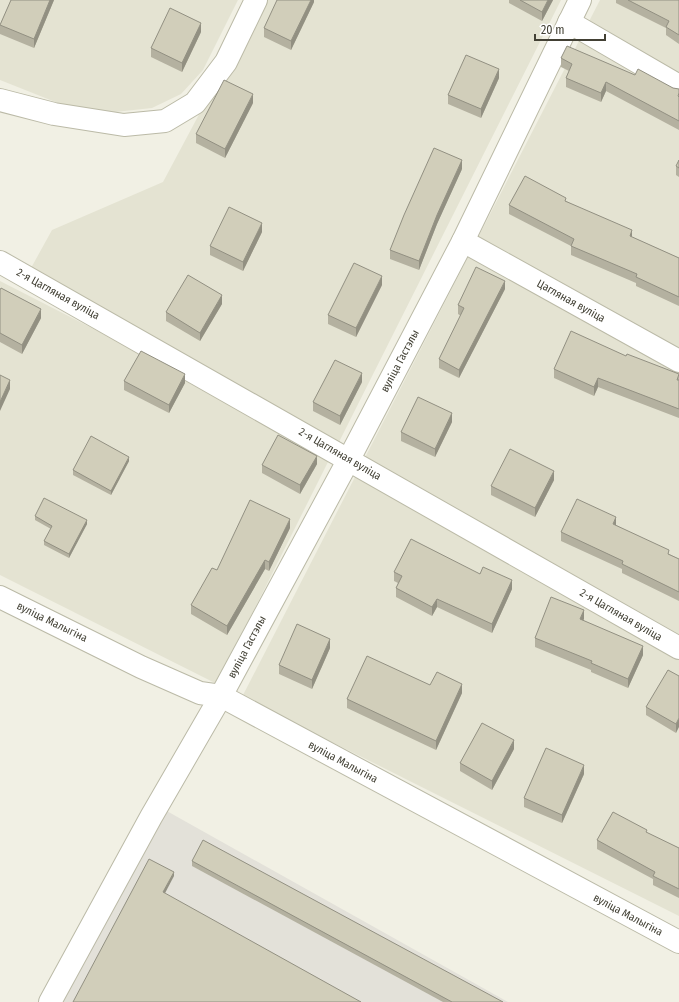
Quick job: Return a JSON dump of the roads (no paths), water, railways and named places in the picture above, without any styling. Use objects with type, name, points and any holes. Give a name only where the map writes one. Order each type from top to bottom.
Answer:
[{"type":"street","points":[[0,100],[54,114],[124,125],[165,121],[195,103],[217,74],[226,62],[256,0]]},
{"type":"street","name":"вуліца Гастэлы","points":[[50,1002],[148,824],[221,696],[349,459],[463,241],[580,0]]},
{"type":"street","points":[[569,22],[679,86]]},
{"type":"street","name":"Цагляная вуліца","points":[[463,241],[679,361]]},
{"type":"street","name":"2-я Цагляная вуліца","points":[[0,262],[349,459],[679,648]]},
{"type":"street","name":"вуліца Малыгіна","points":[[0,597],[141,667],[200,693],[221,696],[679,942]]}]
